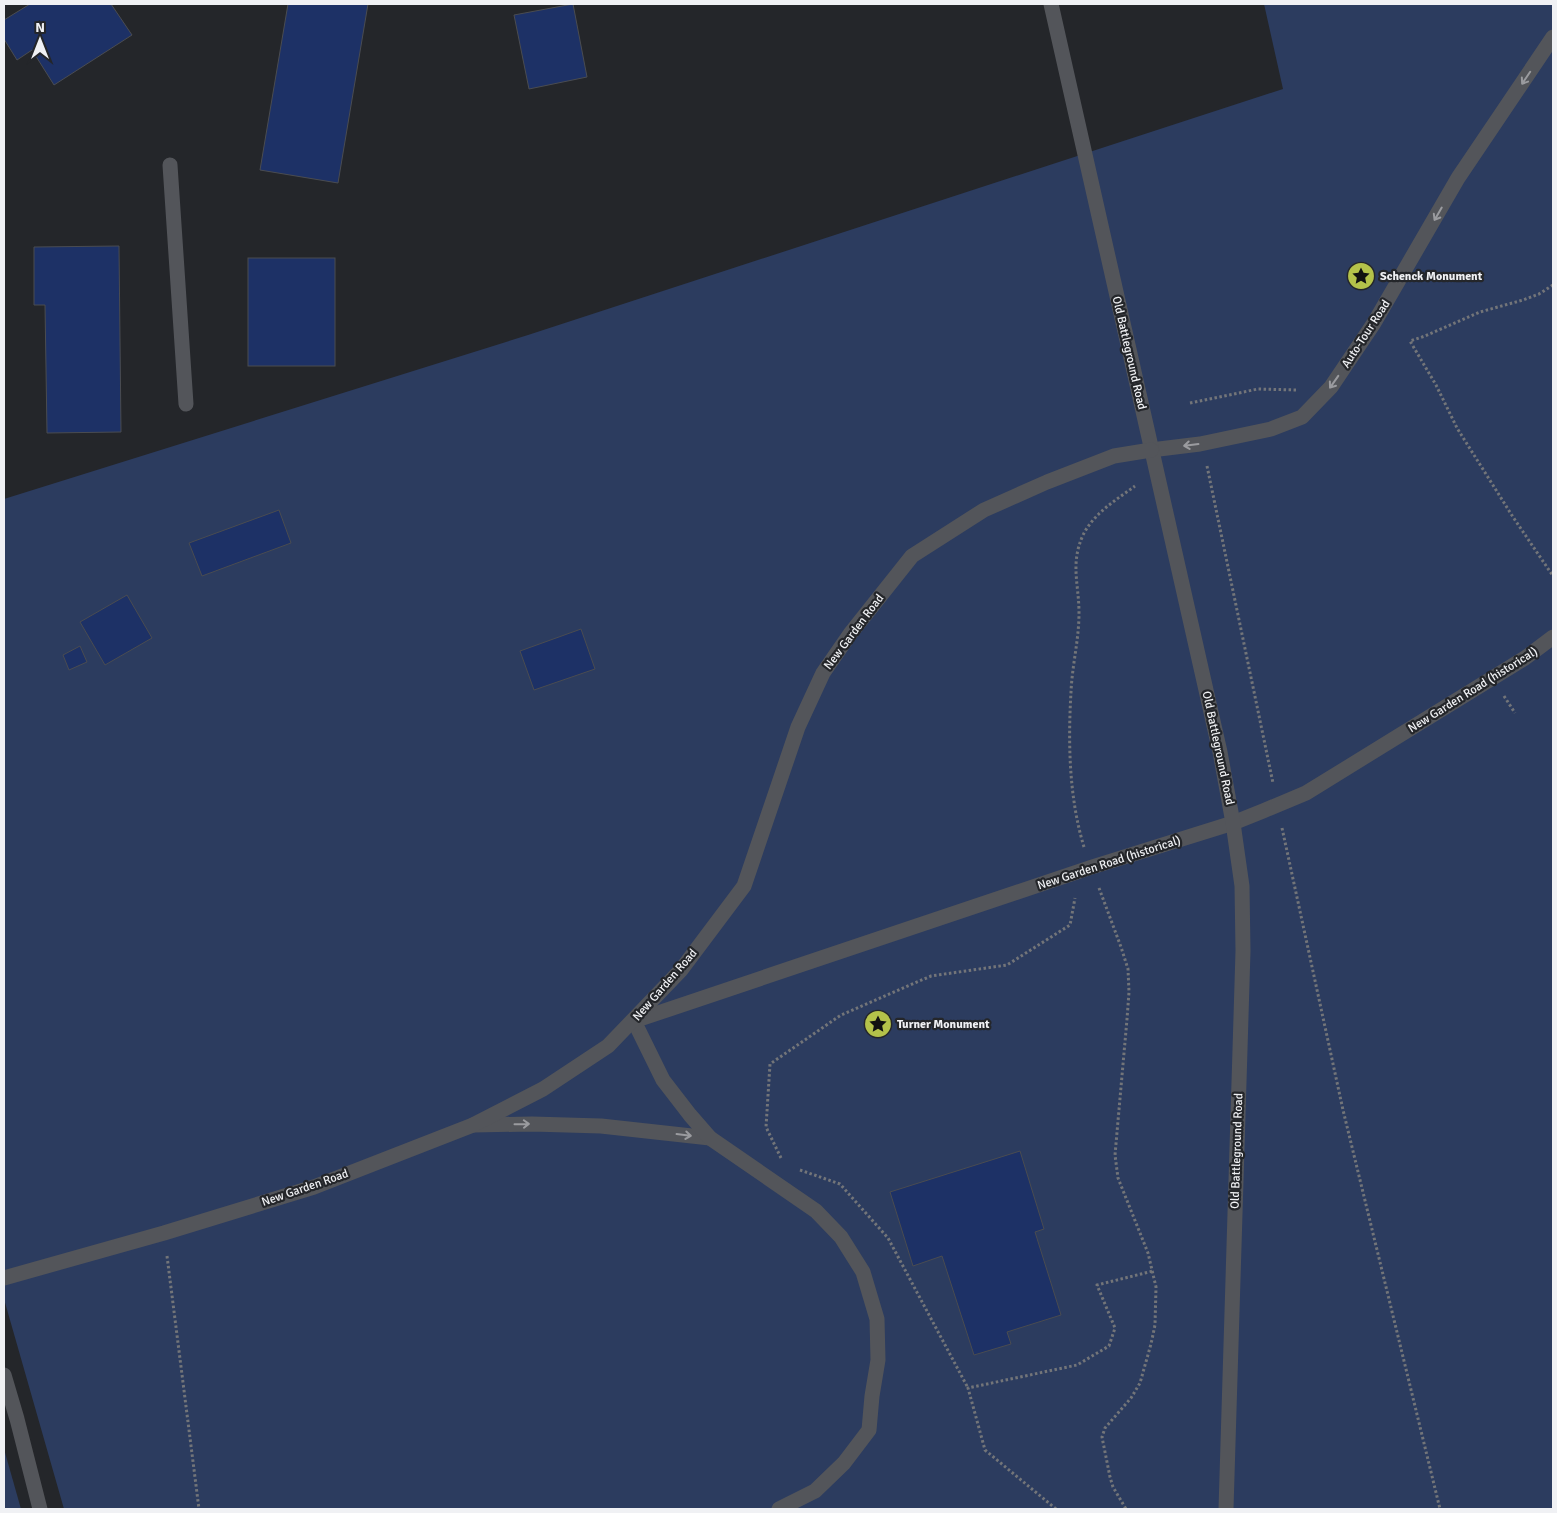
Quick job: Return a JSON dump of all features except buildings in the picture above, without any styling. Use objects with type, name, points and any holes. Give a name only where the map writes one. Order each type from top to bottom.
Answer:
[{"type":"street","name":"Old Battleground Road","points":[[1051,4],[1220,752],[1242,886],[1242,951],[1226,1509]]},
{"type":"street","name":"Auto-Tour Road","points":[[1151,450],[1200,444],[1271,429],[1302,417],[1325,394],[1374,323],[1458,178],[1553,37]]},
{"type":"street","points":[[170,165],[186,404]]},
{"type":"street","name":"New Garden Road","points":[[4,1278],[164,1233],[314,1187],[473,1125],[543,1089],[608,1046],[681,970],[744,886],[798,727],[823,673],[850,634],[912,556],[984,510],[1047,482],[1114,456],[1151,450]]},
{"type":"street","name":"New Garden Road (historical)","points":[[634,1021],[1086,869],[1233,823],[1306,793],[1525,658],[1553,638]]},
{"type":"street","points":[[634,1021],[663,1080],[710,1138],[816,1211],[841,1237],[863,1272],[877,1319],[878,1360],[869,1430],[844,1464],[815,1490],[779,1509]]},
{"type":"street","points":[[473,1125],[601,1126],[710,1138]]},
{"type":"street","points":[[4,1375],[40,1509]]},
{"type":"path","points":[[1553,285],[1539,294],[1524,300],[1480,312],[1410,341],[1436,385],[1457,428],[1512,517],[1553,576]]},
{"type":"path","points":[[1190,403],[1258,389],[1305,390],[1325,394]]},
{"type":"path","points":[[1206,462],[1273,785]]},
{"type":"path","points":[[1126,1509],[1110,1477],[1102,1437],[1105,1428],[1131,1398],[1140,1383],[1155,1325],[1156,1286],[1140,1233],[1118,1178],[1115,1155],[1128,1019],[1128,969],[1121,947],[1086,869],[1072,767],[1071,693],[1079,612],[1077,551],[1084,534],[1096,516],[1135,486]]},
{"type":"path","points":[[1502,694],[1514,713]]},
{"type":"path","points":[[1282,832],[1342,1110],[1440,1509]]},
{"type":"path","points":[[784,1164],[766,1127],[770,1064],[841,1015],[931,976],[1007,965],[1070,925],[1086,869]]},
{"type":"path","points":[[793,1168],[840,1184],[888,1238],[968,1388],[985,1450],[1056,1509]]},
{"type":"path","points":[[164,1233],[199,1509]]},
{"type":"path","points":[[968,1388],[1077,1365],[1109,1346],[1115,1328],[1097,1284],[1153,1271]]},
{"type":"shaded area","points":[[1264,4],[1553,4],[1553,1509],[64,1509],[4,1299],[4,499],[528,335],[1283,89]]},
{"type":"shaded area","points":[[4,1449],[21,1509],[4,1509]]},
{"type":"place","name":"Schenck Monument","points":[[1361,276]]},
{"type":"place","name":"Turner Monument","points":[[878,1024]]}]
